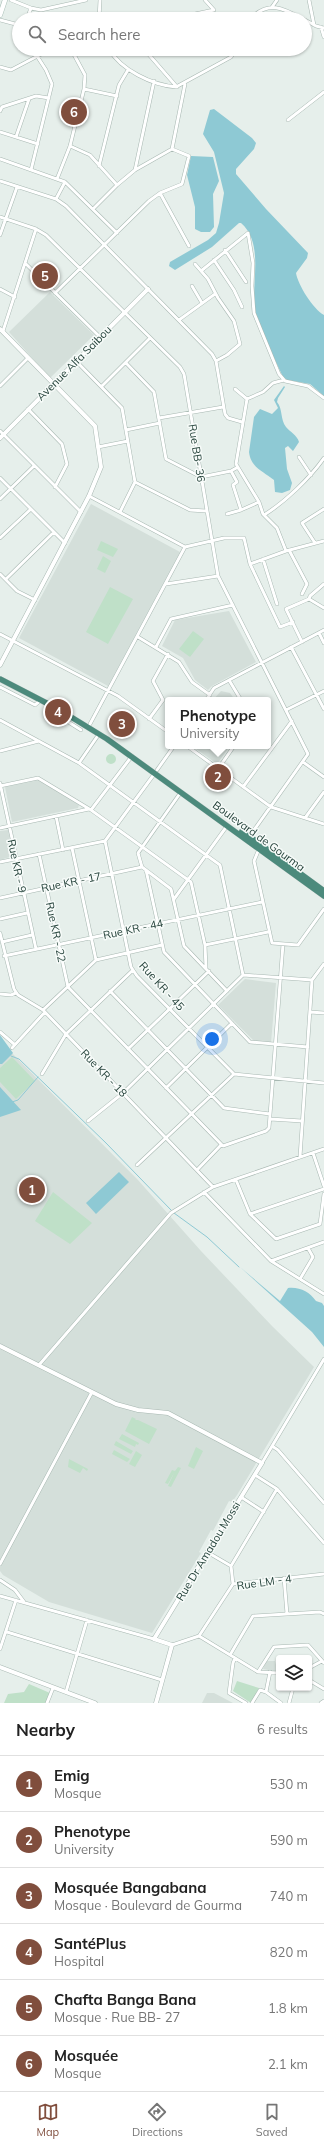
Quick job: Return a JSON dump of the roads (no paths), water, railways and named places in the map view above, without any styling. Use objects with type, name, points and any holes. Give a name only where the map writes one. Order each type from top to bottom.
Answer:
[{"type":"highway","name":"Boulevard de Gourma","points":[[0,674],[90,724],[324,891]]},
{"type":"highway","name":"Boulevard de Gourma","points":[[0,679],[62,711],[156,771],[181,792],[324,896]]},
{"type":"main road","points":[[0,15],[5,0]]},
{"type":"street","points":[[11,0],[31,8],[41,10],[69,2],[86,0]]},
{"type":"street","points":[[99,12],[100,0]]},
{"type":"street","points":[[204,12],[214,10],[205,0]]},
{"type":"street","points":[[272,7],[277,0]]},
{"type":"street","points":[[309,0],[311,12]]},
{"type":"street","points":[[259,12],[272,7],[290,12]]},
{"type":"street","points":[[30,12],[31,8]]},
{"type":"street","points":[[312,15],[314,25],[322,27],[324,37]]},
{"type":"street","points":[[0,20],[12,23]]},
{"type":"street","points":[[0,67],[11,70],[36,56],[51,79],[52,84],[50,98],[31,170]]},
{"type":"street","points":[[57,179],[70,146],[84,89],[85,75],[75,56]]},
{"type":"street","points":[[114,56],[128,70],[154,81],[177,87],[185,84],[231,56]]},
{"type":"street","points":[[150,56],[177,87]]},
{"type":"street","points":[[100,166],[119,85],[128,70]]},
{"type":"street","points":[[135,170],[154,81]]},
{"type":"street","points":[[93,209],[117,185],[135,170],[172,149],[185,84]]},
{"type":"street","points":[[84,89],[117,96]]},
{"type":"street","points":[[288,120],[324,92]]},
{"type":"street","points":[[0,111],[2,107],[39,96],[50,98]]},
{"type":"street","points":[[16,137],[29,99]]},
{"type":"street","points":[[0,132],[38,144]]},
{"type":"street","points":[[70,146],[86,153],[117,185]]},
{"type":"street","points":[[55,293],[160,193],[180,186],[183,182],[189,156],[172,149]]},
{"type":"street","points":[[0,159],[65,182],[117,233]]},
{"type":"street","points":[[0,181],[56,199],[66,206],[210,350],[216,361],[226,417],[242,422]]},
{"type":"street","points":[[56,199],[65,182]]},
{"type":"street","points":[[0,235],[17,187]]},
{"type":"street","points":[[160,193],[189,246]]},
{"type":"street","name":"Rue BB- 36","points":[[0,217],[36,229],[46,235],[182,370],[218,576],[308,754],[303,762]]},
{"type":"street","points":[[0,665],[65,543],[101,470],[95,426],[52,384],[2,330],[15,297],[36,229]]},
{"type":"street","points":[[201,272],[225,250],[248,233],[253,264],[253,299],[256,321],[279,374],[284,380]]},
{"type":"street","points":[[225,250],[246,282]]},
{"type":"street","points":[[214,260],[234,290],[242,307]]},
{"type":"street","points":[[26,264],[100,337]]},
{"type":"street","points":[[195,264],[236,324],[235,329],[240,344],[227,356],[216,361]]},
{"type":"street","points":[[192,286],[202,303]]},
{"type":"street","points":[[0,289],[15,297]]},
{"type":"street","name":"Avenue Alfa Saibou","points":[[1,434],[148,289]]},
{"type":"street","points":[[179,320],[215,294]]},
{"type":"street","points":[[102,386],[150,338]]},
{"type":"street","points":[[1,384],[28,358]]},
{"type":"street","points":[[76,361],[122,408],[135,482],[120,512]]},
{"type":"street","points":[[126,363],[152,389],[166,459],[200,477],[231,471],[238,467]]},
{"type":"street","points":[[247,399],[263,392],[274,383],[284,380],[308,386],[324,398]]},
{"type":"street","points":[[235,389],[247,399]]},
{"type":"street","points":[[247,399],[237,450],[238,467],[259,502],[264,515],[277,528],[287,550],[307,584],[302,594]]},
{"type":"street","points":[[159,418],[223,407]]},
{"type":"street","points":[[28,409],[63,446],[67,464],[55,487]]},
{"type":"street","points":[[126,430],[160,423]]},
{"type":"street","points":[[1,434],[81,512]]},
{"type":"street","points":[[98,447],[128,441]]},
{"type":"street","points":[[299,457],[311,475]]},
{"type":"street","points":[[264,515],[281,504],[290,493],[311,475],[324,458]]},
{"type":"street","points":[[0,499],[34,466]]},
{"type":"street","points":[[231,471],[236,482],[233,485],[241,510]]},
{"type":"street","points":[[0,478],[65,543]]},
{"type":"street","points":[[135,482],[189,510],[206,511]]},
{"type":"street","points":[[89,496],[185,547],[224,538],[243,537],[250,564],[280,627],[293,622]]},
{"type":"street","points":[[227,514],[259,502]]},
{"type":"street","points":[[0,538],[31,509]]},
{"type":"street","points":[[315,543],[302,523],[324,509]]},
{"type":"street","points":[[6,579],[54,532]]},
{"type":"street","points":[[250,564],[287,550],[324,541]]},
{"type":"street","points":[[90,724],[110,691],[185,547]]},
{"type":"street","points":[[262,559],[275,594],[277,604]]},
{"type":"street","points":[[0,574],[18,591],[35,600]]},
{"type":"street","points":[[166,584],[218,576]]},
{"type":"street","points":[[302,642],[286,609],[309,599],[310,596],[324,584]]},
{"type":"street","points":[[309,599],[324,608]]},
{"type":"street","points":[[156,647],[171,619],[233,605]]},
{"type":"street","points":[[138,637],[179,662],[192,682],[210,695],[214,688],[324,630]]},
{"type":"street","points":[[319,633],[324,643]]},
{"type":"street","points":[[0,634],[110,691],[165,730]]},
{"type":"street","points":[[291,647],[324,709]]},
{"type":"street","points":[[149,719],[163,700],[153,681],[168,654]]},
{"type":"street","points":[[229,680],[239,697]]},
{"type":"street","points":[[9,692],[12,685]]},
{"type":"street","points":[[0,687],[35,706],[41,700]]},
{"type":"street","points":[[286,710],[324,691]]},
{"type":"street","points":[[62,711],[62,718],[81,730]]},
{"type":"street","points":[[0,720],[79,763],[161,821],[221,867],[243,975]]},
{"type":"street","points":[[272,747],[292,721]]},
{"type":"street","points":[[79,763],[99,734]]},
{"type":"street","points":[[0,751],[39,741]]},
{"type":"street","points":[[0,862],[105,841],[172,749]]},
{"type":"street","points":[[191,749],[271,807],[324,824]]},
{"type":"street","points":[[218,768],[232,749]]},
{"type":"street","points":[[243,787],[271,749]]},
{"type":"street","points":[[0,828],[90,810],[132,756]]},
{"type":"street","points":[[249,837],[303,762],[324,777]]},
{"type":"street","points":[[0,785],[38,778],[90,810],[191,883],[205,945],[208,970],[195,985],[128,1049]]},
{"type":"street","name":"Rue KR - 9","points":[[0,785],[15,859],[36,949]]},
{"type":"street","points":[[181,792],[137,854],[142,867],[171,889],[184,946],[227,991]]},
{"type":"street","points":[[305,818],[324,792]]},
{"type":"street","points":[[56,816],[63,850]]},
{"type":"street","points":[[174,899],[227,825]]},
{"type":"street","name":"Rue KR - 45","points":[[105,841],[133,970],[188,1029],[234,1074]]},
{"type":"street","points":[[72,848],[96,960]]},
{"type":"street","points":[[259,849],[254,861],[268,932],[272,943],[298,945],[324,909]]},
{"type":"street","name":"Rue KR - 22","points":[[39,854],[68,987]]},
{"type":"street","name":"Rue KR - 17","points":[[0,898],[46,886],[142,867]]},
{"type":"street","points":[[146,870],[162,945],[166,954],[251,1043],[275,1046],[308,1047]]},
{"type":"street","name":"Rue KR - 44","points":[[4,956],[262,902]]},
{"type":"street","points":[[0,919],[28,913]]},
{"type":"street","points":[[205,945],[268,932]]},
{"type":"street","points":[[0,933],[4,956],[16,993],[11,995],[0,994]]},
{"type":"street","points":[[2,942],[32,935]]},
{"type":"street","points":[[68,987],[222,1146],[266,1131],[269,1128],[279,978],[283,944]]},
{"type":"street","points":[[0,1032],[13,1046],[44,1011],[96,960],[162,945]]},
{"type":"street","points":[[300,1157],[312,980],[324,964]]},
{"type":"street","points":[[42,1074],[66,1034],[133,970]]},
{"type":"street","points":[[88,1121],[123,1093],[243,975],[312,980]]},
{"type":"street","points":[[110,991],[227,1110],[270,1114]]},
{"type":"street","name":"Rue KR - 18","points":[[16,993],[44,1011],[213,1187]]},
{"type":"street","points":[[310,1012],[324,1013]]},
{"type":"street","points":[[166,1088],[232,1023]]},
{"type":"street","points":[[137,1165],[234,1074],[324,1083]]},
{"type":"street","points":[[270,1119],[302,1121]]},
{"type":"street","points":[[196,1170],[221,1144]]},
{"type":"street","points":[[39,1365],[170,1213],[213,1187],[324,1149]]},
{"type":"street","points":[[250,1214],[324,1187],[313,1153]]},
{"type":"street","points":[[236,1180],[250,1214],[277,1239],[320,1224],[324,1194]]},
{"type":"street","points":[[204,1192],[271,1261],[324,1292]]},
{"type":"street","points":[[271,1261],[324,1242]]},
{"type":"street","points":[[300,1279],[313,1257],[308,1248]]},
{"type":"street","points":[[0,1346],[92,1392],[125,1406],[168,1414],[262,1463],[324,1358]]},
{"type":"street","points":[[0,1564],[92,1392]]},
{"type":"street","points":[[272,1446],[278,1450],[324,1503]]},
{"type":"street","name":"Rue Dr Amadou Mossi","points":[[154,1639],[262,1463]]},
{"type":"street","points":[[255,1475],[278,1489],[324,1543]]},
{"type":"street","points":[[233,1584],[231,1566],[278,1489]]},
{"type":"street","points":[[241,1497],[264,1512]]},
{"type":"street","points":[[207,1552],[231,1566]]},
{"type":"street","name":"Rue LM - 4","points":[[199,1636],[233,1584],[324,1574]]},
{"type":"street","points":[[284,1578],[287,1614]]},
{"type":"street","points":[[0,1580],[15,1590],[24,1602]]},
{"type":"street","points":[[0,1596],[172,1645],[199,1636],[258,1672],[276,1673]]},
{"type":"street","points":[[0,1649],[7,1632],[16,1600]]},
{"type":"street","points":[[230,1655],[253,1616],[320,1612],[324,1614]]},
{"type":"street","points":[[66,1692],[87,1620]]},
{"type":"street","points":[[7,1632],[162,1680]]},
{"type":"street","points":[[156,1703],[172,1645]]},
{"type":"street","points":[[258,1672],[274,1647],[308,1645],[323,1662],[312,1667]]},
{"type":"street","points":[[236,1658],[232,1663],[229,1694],[244,1703]]},
{"type":"street","points":[[0,1667],[95,1703]]},
{"type":"street","points":[[266,1692],[270,1672]]},
{"type":"street","points":[[312,1682],[324,1689]]},
{"type":"street","points":[[47,1703],[53,1688]]},
{"type":"street","points":[[252,1703],[260,1690],[266,1692],[281,1703]]},
{"type":"street","points":[[289,1703],[292,1691]]},
{"type":"street","points":[[273,1703],[275,1698]]},
{"type":"water","points":[[214,109],[252,138],[256,143],[254,149],[236,169],[236,174],[266,209],[308,253],[307,258],[296,273],[300,284],[315,308],[324,315],[324,396],[310,384],[287,380],[283,377],[265,339],[256,315],[254,304],[255,254],[249,232],[241,223],[239,223],[212,247],[175,270],[169,266],[170,262],[208,240],[216,233],[219,223],[224,193],[214,152],[203,134],[210,110]]},
{"type":"water","points":[[191,156],[213,157],[219,181],[213,194],[214,227],[210,232],[201,232],[195,229],[195,207],[187,175]]},
{"type":"water","points":[[284,386],[285,387],[277,402],[284,424],[297,437],[299,442],[293,451],[288,446],[285,448],[287,469],[292,483],[290,490],[282,493],[275,492],[274,480],[255,466],[249,452],[254,417],[260,409],[272,414],[278,408],[274,400]]},
{"type":"water","points":[[0,1035],[13,1053],[2,1064],[0,1064]]},
{"type":"water","points":[[0,1087],[21,1110],[0,1117]]},
{"type":"water","points":[[119,1172],[129,1182],[96,1214],[86,1203]]},
{"type":"water","points":[[240,1267],[280,1301],[288,1288],[297,1288],[310,1295],[316,1301],[322,1303],[324,1306],[324,1347],[312,1332]]},
{"type":"waterway","points":[[11,1056],[19,1059],[106,1143],[171,1210]]},
{"type":"waterway","points":[[12,1102],[18,1100],[38,1077]]},
{"type":"waterway","points":[[174,1213],[207,1237],[239,1267]]},
{"type":"place","name":"Mosquée","points":[[74,112]]},
{"type":"place","name":"Chafta Banga Bana","points":[[45,276]]},
{"type":"place","name":"SantéPlus","points":[[58,712]]},
{"type":"place","name":"Mosquée Bangabana","points":[[122,724]]},
{"type":"place","name":"Phenotype","points":[[218,777]]},
{"type":"place","name":"Emig","points":[[32,1190]]}]
